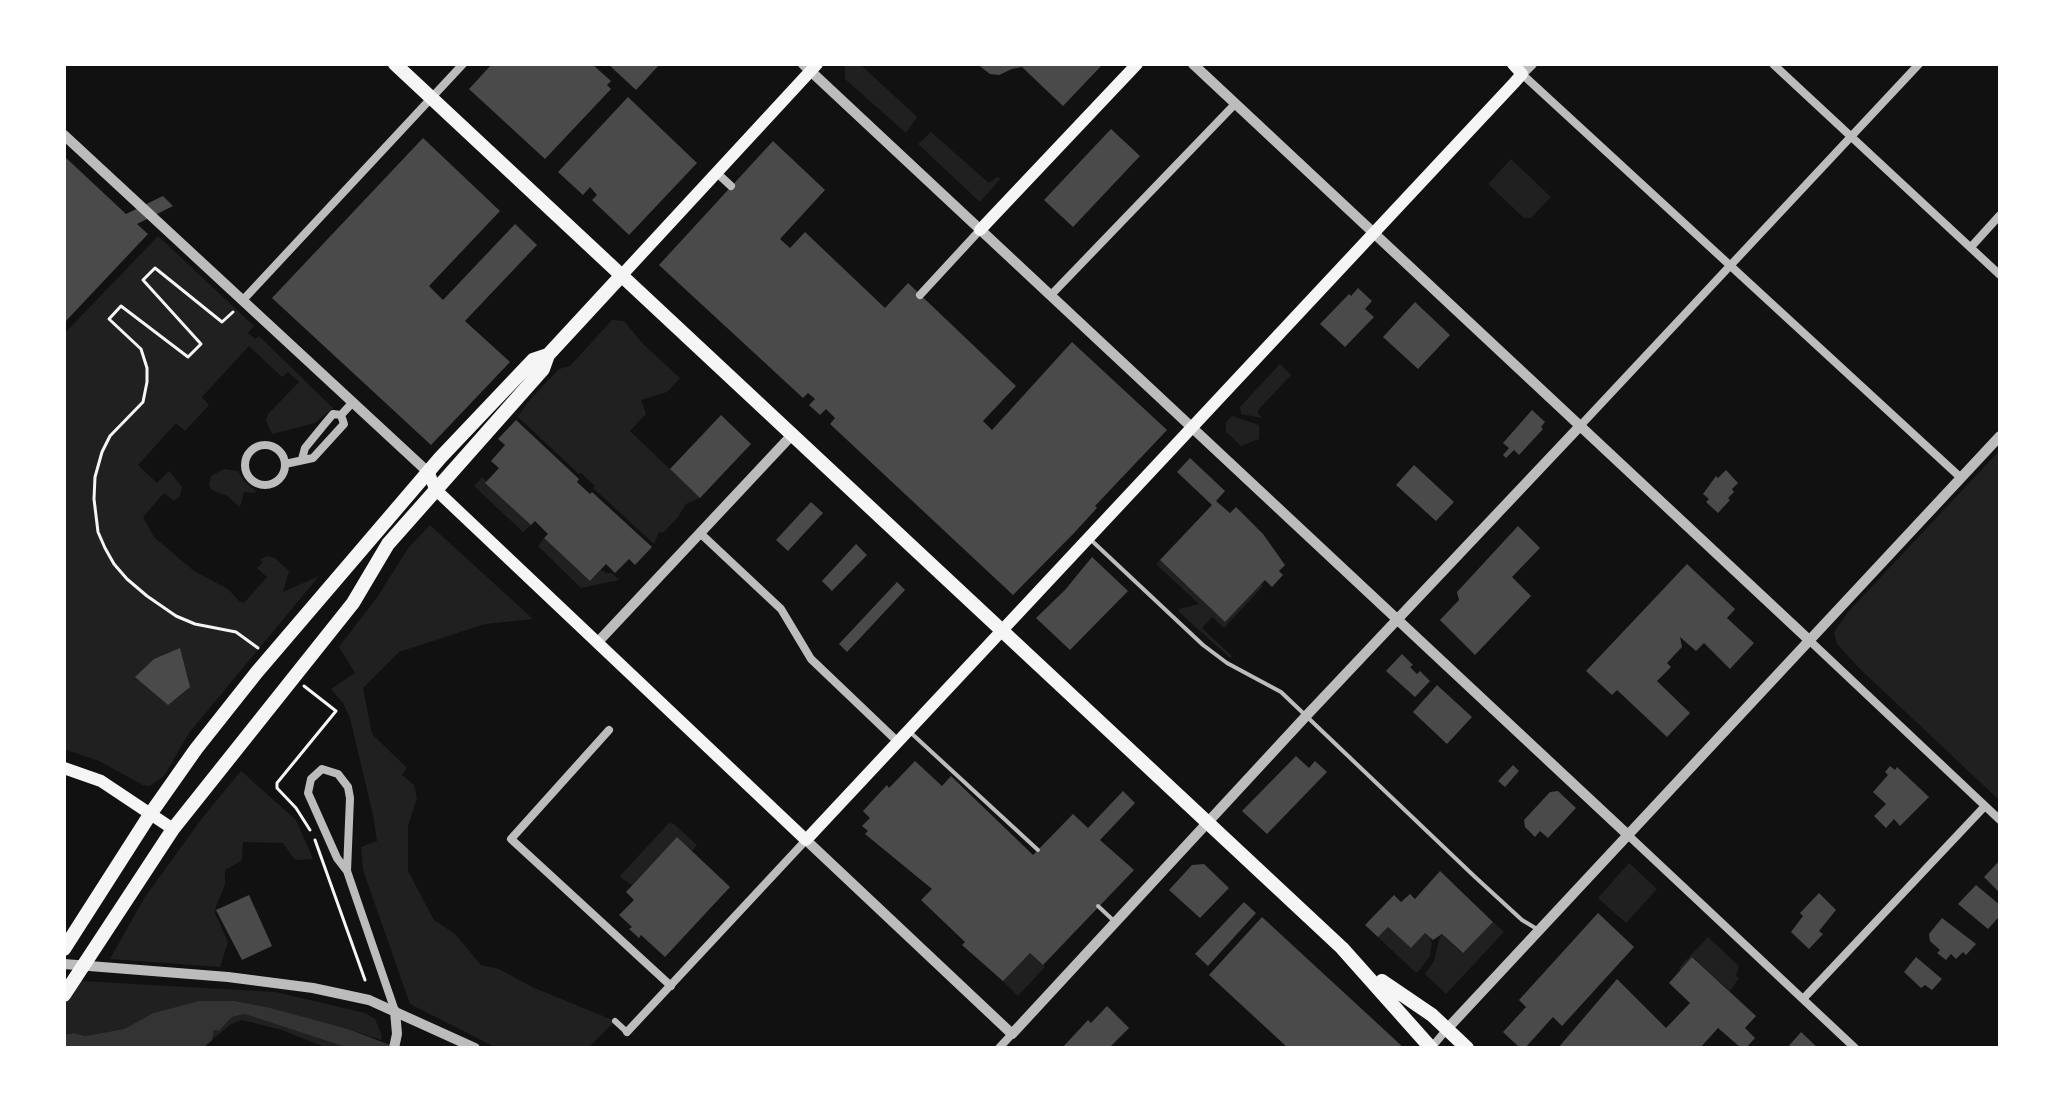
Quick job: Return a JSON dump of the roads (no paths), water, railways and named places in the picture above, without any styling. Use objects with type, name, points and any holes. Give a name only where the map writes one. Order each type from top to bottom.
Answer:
[{"type":"main road","points":[[395,64],[1359,964],[1431,1048]]},
{"type":"main road","points":[[980,230],[1137,64]]},
{"type":"main road","points":[[64,995],[173,829],[353,603],[388,544],[543,369],[548,355],[717,173],[810,66]]},
{"type":"main road","points":[[429,473],[435,489],[806,840],[1374,234],[1522,67]]},
{"type":"main road","points":[[64,949],[196,749],[300,619],[533,360],[548,355]]},
{"type":"main road","points":[[64,768],[101,781],[173,829]]},
{"type":"main road","points":[[1359,964],[1432,1015],[1467,1048]]},
{"type":"street","points":[[243,300],[463,64]]},
{"type":"street","points":[[1193,64],[2000,820]]},
{"type":"street","points":[[1773,64],[2000,275]]},
{"type":"street","points":[[999,1048],[1307,715],[1919,64]]},
{"type":"street","points":[[810,66],[980,230],[1855,1048]]},
{"type":"street","points":[[1522,67],[1728,266],[1960,477]]},
{"type":"street","points":[[1051,295],[1235,104]]},
{"type":"street","points":[[64,135],[429,473]]},
{"type":"street","points":[[717,173],[731,186]]},
{"type":"street","points":[[1971,247],[2000,215]]},
{"type":"street","points":[[920,295],[980,230]]},
{"type":"street","points":[[341,415],[353,402]]},
{"type":"street","points":[[302,459],[314,435],[333,414],[341,415]]},
{"type":"street","points":[[285,464],[313,458],[344,424],[341,415]]},
{"type":"street","points":[[597,643],[791,436]]},
{"type":"street","points":[[1431,1048],[2000,436]]},
{"type":"street","points":[[262,444],[280,451],[285,464],[281,477],[264,485],[251,480],[244,469],[250,450],[262,444]]},
{"type":"street","points":[[700,533],[781,609],[811,659],[898,742]]},
{"type":"street","points":[[609,730],[511,839],[671,986]]},
{"type":"street","points":[[347,871],[348,787],[338,774],[322,769],[311,779],[308,793],[337,858],[347,871],[395,1011],[397,1034],[394,1046]]},
{"type":"street","points":[[1803,999],[1985,806]]},
{"type":"street","points":[[615,1021],[627,1032],[806,840],[1012,1034]]},
{"type":"street","points":[[64,964],[270,981],[369,1000],[475,1048]]},
{"type":"lane","points":[[1089,538],[1203,645],[1227,663],[1281,692],[1474,876],[1522,920],[1539,931]]},
{"type":"lane","points":[[908,731],[1038,850]]},
{"type":"lane","points":[[1098,906],[1116,923]]}]
